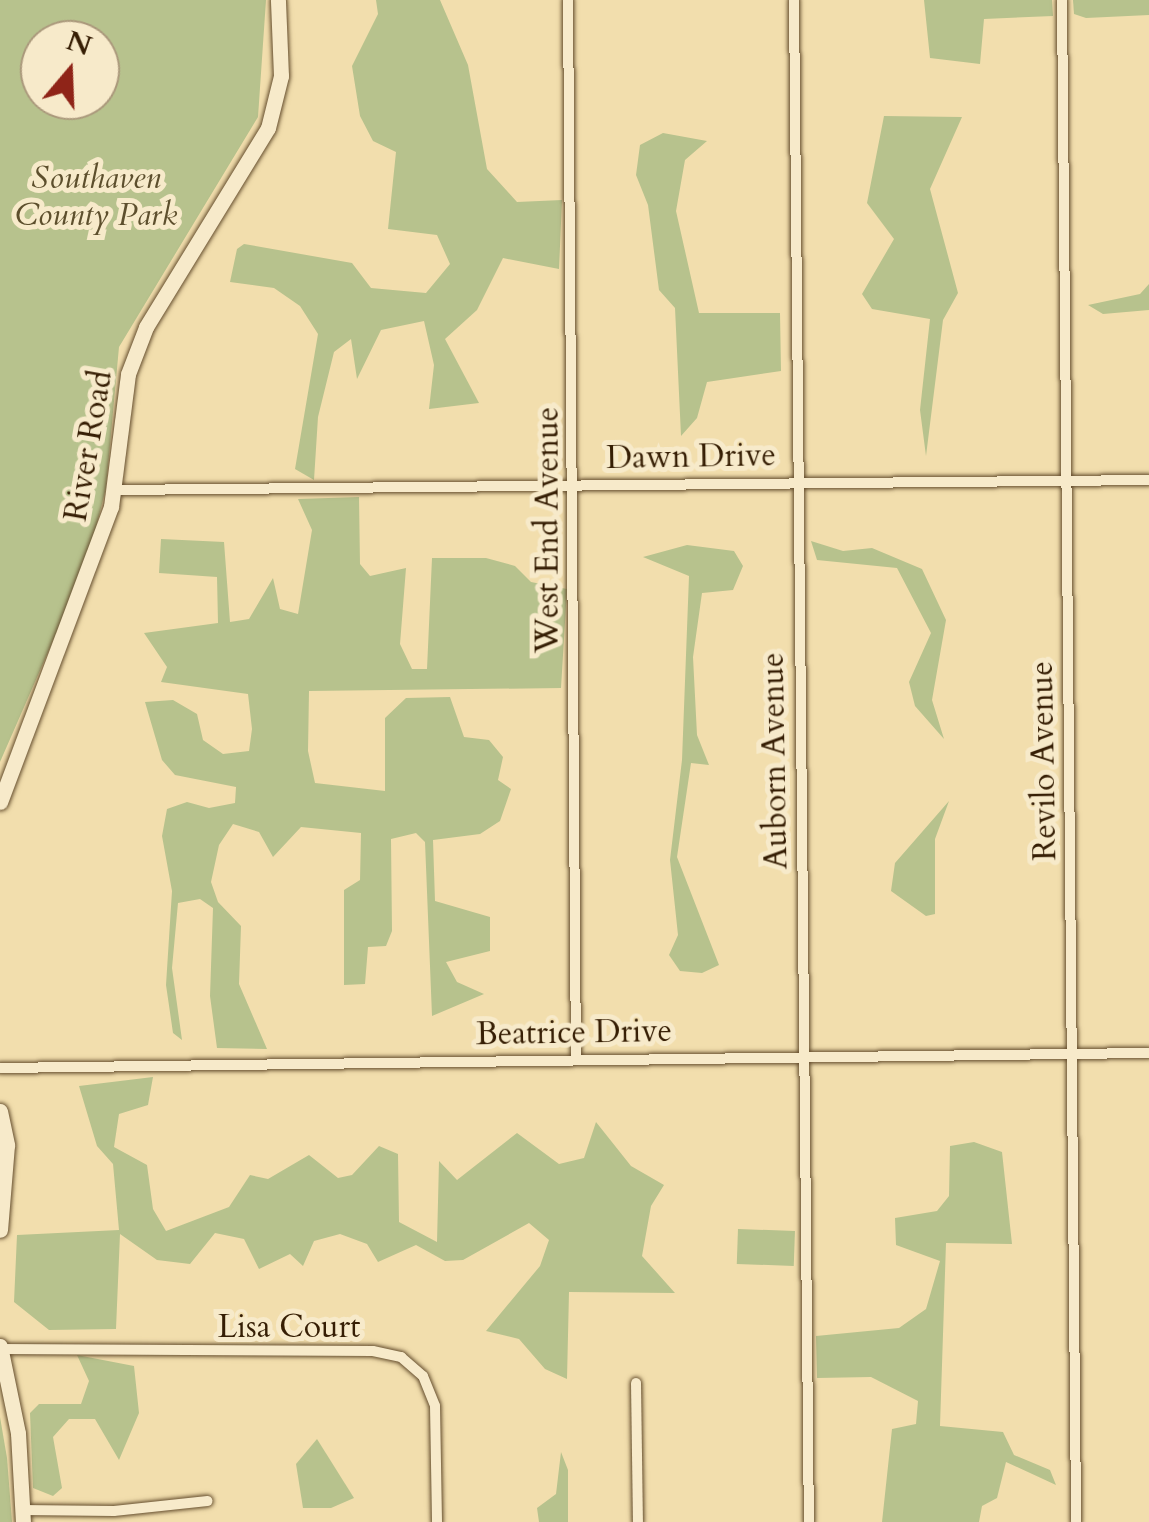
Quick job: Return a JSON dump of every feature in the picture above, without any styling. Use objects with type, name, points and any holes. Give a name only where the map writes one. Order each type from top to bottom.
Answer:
[{"type":"street","name":"River Road","points":[[0,802],[80,600],[113,490],[128,374],[146,328],[268,128],[281,76],[278,0]]},
{"type":"street","name":"West End Avenue","points":[[568,0],[576,1059]]},
{"type":"street","name":"Auborn Avenue","points":[[794,0],[809,1522]]},
{"type":"street","name":"Revilo Avenue","points":[[1062,0],[1076,1522]]},
{"type":"street","name":"Dawn Drive","points":[[113,490],[1149,480]]},
{"type":"street","name":"Beatrice Drive","points":[[0,1068],[1149,1053]]},
{"type":"street","points":[[0,1111],[6,1145],[0,1230]]},
{"type":"street","points":[[0,1348],[18,1433],[22,1516],[207,1500]]},
{"type":"street","name":"Lisa Court","points":[[0,1348],[373,1351],[401,1357],[423,1376],[435,1406],[437,1522]]},
{"type":"street","points":[[636,1382],[638,1522]]},
{"type":"green space","name":"Southaven County Park","points":[[0,0],[266,0],[258,117],[119,347],[106,488],[87,563],[0,762]]},
{"type":"green space","points":[[376,0],[440,0],[468,65],[487,169],[517,202],[562,200],[559,269],[503,258],[477,310],[445,339],[479,403],[429,409],[434,365],[424,321],[381,330],[357,379],[351,339],[334,352],[318,417],[314,480],[295,469],[318,334],[300,306],[274,288],[230,282],[237,249],[244,244],[352,263],[371,288],[426,293],[450,264],[437,235],[388,229],[396,152],[373,141],[360,116],[352,66],[378,14]]},
{"type":"green space","points":[[924,0],[1052,0],[1053,16],[984,19],[980,64],[930,58]]},
{"type":"green space","points":[[1073,0],[1149,0],[1149,15],[1086,18],[1074,14]]},
{"type":"green space","points":[[884,116],[962,117],[930,189],[958,293],[943,320],[926,456],[920,410],[930,319],[872,309],[862,294],[894,239],[867,203]]},
{"type":"green space","points":[[663,133],[707,141],[685,160],[676,211],[699,313],[780,313],[781,371],[707,382],[697,418],[681,436],[675,308],[659,290],[648,205],[636,175],[640,145]]},
{"type":"green space","points":[[1149,284],[1149,310],[1103,314],[1088,305],[1140,294]]},
{"type":"green space","points":[[359,497],[360,564],[370,576],[406,568],[400,644],[412,669],[427,669],[432,558],[486,558],[515,566],[531,582],[567,589],[561,688],[309,691],[308,751],[315,783],[385,791],[385,718],[406,698],[450,697],[464,737],[489,740],[503,757],[498,780],[511,789],[500,821],[480,834],[433,840],[435,901],[490,917],[490,951],[446,962],[457,982],[484,994],[432,1016],[425,842],[416,833],[391,839],[392,931],[386,946],[368,947],[365,984],[344,985],[344,890],[360,880],[361,833],[301,827],[273,857],[259,832],[233,824],[219,845],[211,882],[218,902],[241,926],[239,984],[267,1049],[217,1048],[210,996],[213,908],[200,899],[178,903],[172,968],[182,1040],[173,1033],[166,985],[172,891],[162,836],[167,809],[187,802],[209,808],[235,803],[236,787],[175,775],[162,760],[145,702],[173,700],[197,714],[203,740],[223,754],[249,751],[252,729],[248,694],[161,682],[167,667],[144,633],[218,623],[217,577],[159,573],[161,539],[224,542],[230,622],[249,619],[273,578],[280,609],[298,614],[312,530],[298,499]]},
{"type":"green space","points":[[811,541],[843,551],[872,548],[922,569],[946,620],[932,700],[944,739],[915,706],[909,682],[931,633],[897,568],[817,560]]},
{"type":"green space","points":[[687,545],[734,551],[743,566],[733,590],[702,593],[693,657],[697,735],[709,765],[691,763],[677,857],[719,965],[702,973],[680,971],[669,955],[678,935],[670,860],[682,760],[689,576],[643,557]]},
{"type":"green space","points":[[949,801],[935,839],[935,914],[926,916],[891,891],[895,863]]},
{"type":"green space","points":[[153,1077],[148,1105],[119,1114],[114,1147],[147,1165],[153,1209],[166,1231],[229,1207],[250,1175],[268,1179],[309,1155],[338,1178],[352,1175],[379,1146],[398,1154],[399,1222],[437,1242],[439,1161],[457,1180],[517,1133],[559,1164],[584,1158],[596,1122],[631,1166],[664,1185],[651,1206],[642,1256],[675,1293],[569,1292],[567,1379],[545,1369],[519,1339],[486,1331],[540,1266],[549,1240],[529,1223],[463,1260],[445,1261],[416,1245],[378,1262],[367,1244],[340,1234],[314,1241],[303,1266],[290,1254],[259,1269],[244,1239],[215,1233],[190,1264],[157,1260],[120,1234],[116,1329],[49,1330],[14,1302],[17,1235],[119,1230],[113,1164],[97,1146],[79,1086]]},
{"type":"green space","points":[[974,1142],[1002,1152],[1012,1244],[946,1243],[940,1426],[1003,1432],[1014,1455],[1050,1470],[1056,1485],[1006,1462],[997,1498],[982,1506],[979,1522],[882,1522],[892,1429],[916,1424],[918,1401],[871,1377],[817,1378],[816,1336],[899,1328],[926,1309],[940,1261],[896,1245],[895,1218],[937,1211],[949,1196],[950,1146]]},
{"type":"green space","points":[[738,1229],[795,1231],[794,1266],[737,1264]]},
{"type":"green space","points":[[77,1355],[134,1366],[139,1413],[119,1460],[95,1419],[69,1419],[53,1437],[62,1488],[53,1496],[33,1488],[30,1413],[39,1404],[81,1404],[89,1381]]},
{"type":"green space","points":[[0,1417],[7,1458],[12,1522],[0,1522]]},
{"type":"green space","points":[[317,1439],[354,1498],[331,1508],[303,1508],[296,1464]]},
{"type":"green space","points":[[561,1452],[568,1470],[568,1522],[539,1522],[537,1508],[556,1494]]}]
